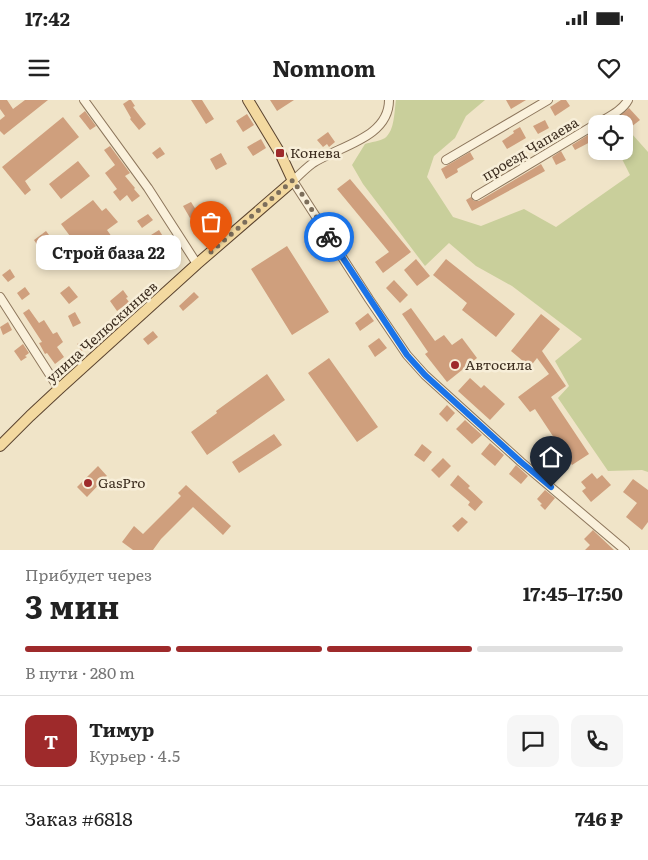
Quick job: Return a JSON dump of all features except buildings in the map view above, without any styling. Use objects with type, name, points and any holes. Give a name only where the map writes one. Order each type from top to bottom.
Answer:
[{"type":"main road","points":[[248,100],[280,153],[293,180]]},
{"type":"main road","name":"улица Челюскинцев","points":[[1,443],[197,264],[293,180]]},
{"type":"street","points":[[84,100],[148,188],[197,264]]},
{"type":"street","points":[[389,100],[389,109],[382,123],[368,135],[312,164],[293,180],[407,355],[425,375],[521,462],[625,550]]},
{"type":"street","points":[[446,160],[548,100]]},
{"type":"street","name":"проезд Чапаева","points":[[611,115],[624,106],[628,100]]},
{"type":"street","name":"проезд Чапаева","points":[[476,196],[588,129]]},
{"type":"street","points":[[0,297],[59,389]]},
{"type":"green space","points":[[396,100],[485,100],[466,116],[455,138],[434,156],[427,177],[453,217],[481,226],[524,209],[556,227],[630,175],[622,160],[633,160],[633,135],[648,152],[648,472],[642,470],[608,471],[558,398],[569,386],[555,361],[582,339],[512,286],[476,266],[449,243],[425,266],[363,184],[352,165],[365,144],[383,139],[388,135],[394,120]]},
{"type":"way so far","points":[[211,252],[293,180],[329,237]]},
{"type":"place","name":"Конева","points":[[280,153]]},
{"type":"place","name":"Строй база 22","points":[[211,252]]},
{"type":"place","name":"Автосила","points":[[455,365]]},
{"type":"place","name":"GasPro","points":[[88,483]]},
{"type":"route","points":[[329,237],[407,355],[425,375],[551,487]]}]
